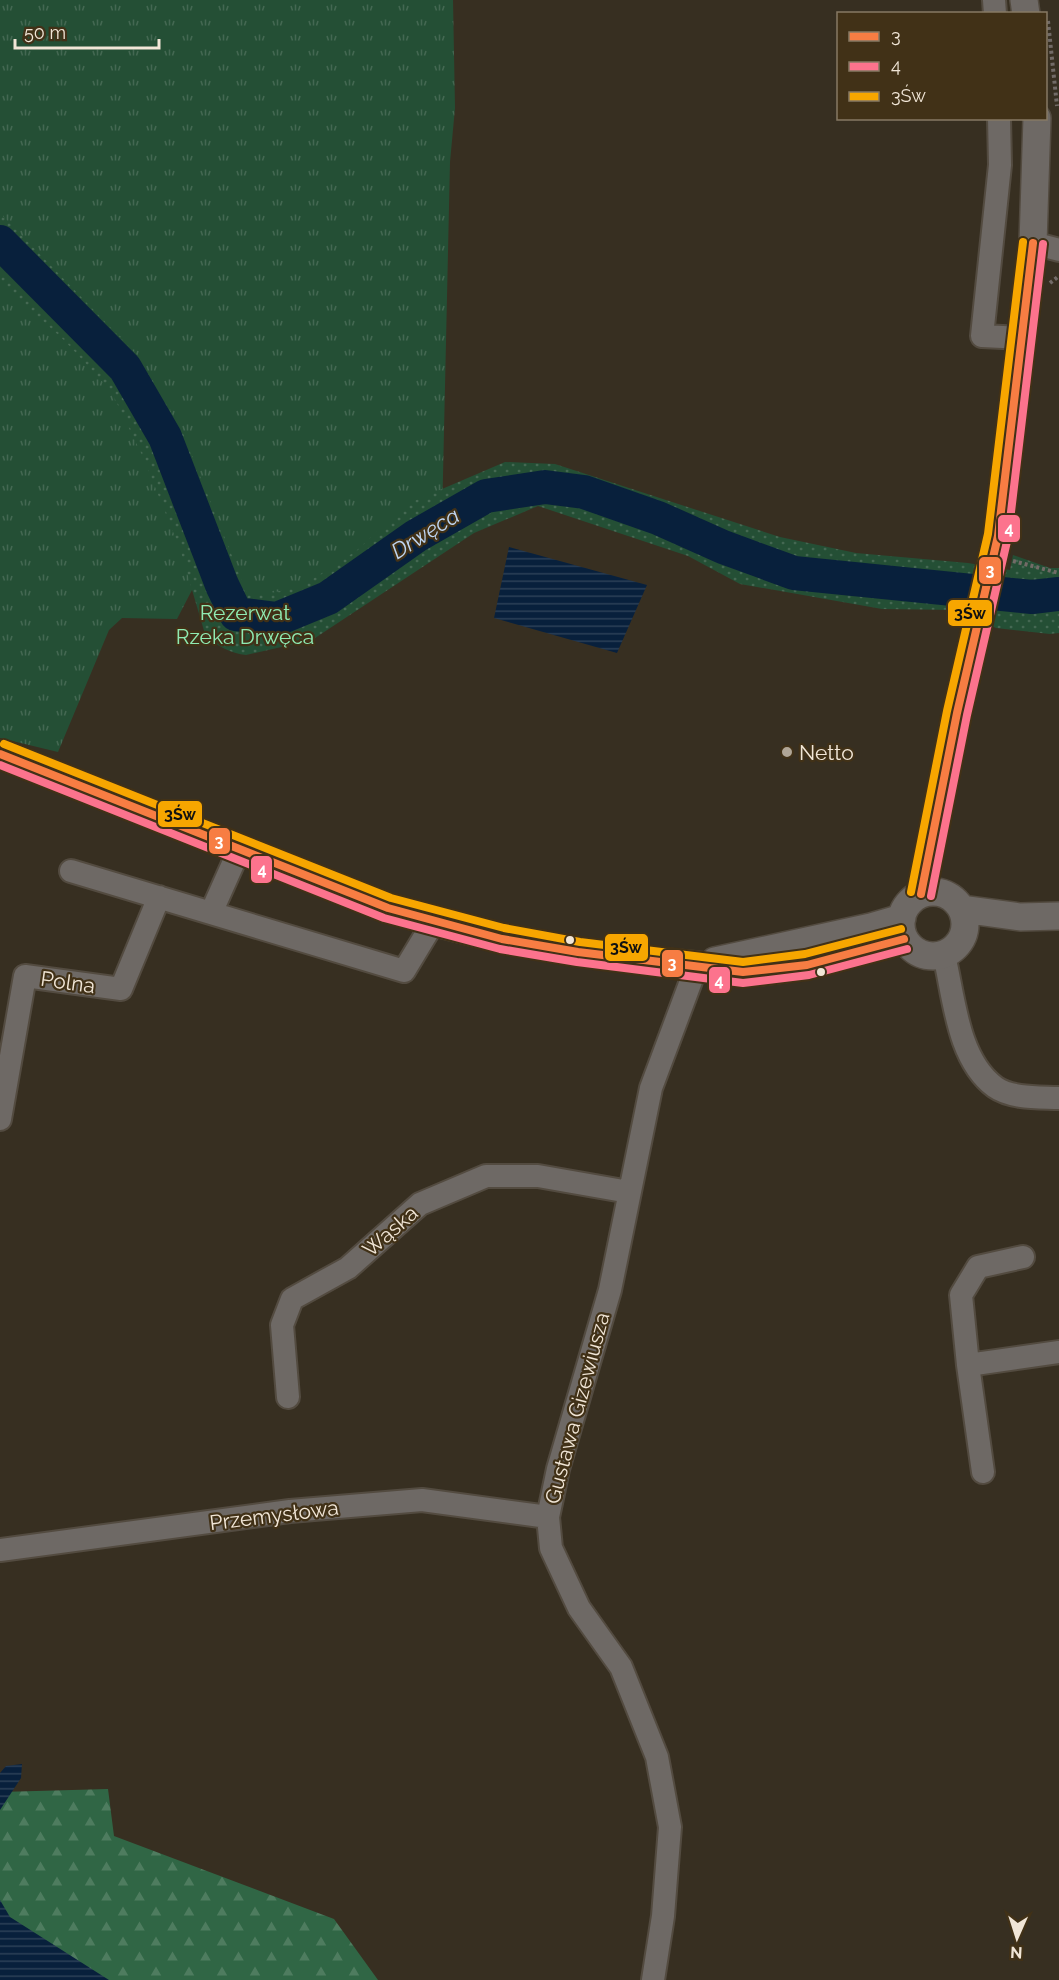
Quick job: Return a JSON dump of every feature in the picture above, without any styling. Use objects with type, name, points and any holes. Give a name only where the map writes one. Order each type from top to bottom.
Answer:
[{"type":"street","points":[[999,120],[1000,165],[982,336],[1022,338]]},
{"type":"street","points":[[931,894],[923,877],[957,713],[980,617],[1000,564],[998,536],[1046,120]]},
{"type":"street","points":[[1033,243],[1059,250]]},
{"type":"street","points":[[0,754],[433,923],[568,952],[649,963],[696,965],[749,973],[818,962],[903,928]]},
{"type":"street","points":[[210,913],[240,848]]},
{"type":"street","points":[[71,871],[404,971],[433,923]]},
{"type":"street","points":[[931,894],[957,902],[963,921],[958,944],[944,955],[926,956],[917,952],[903,928],[908,904],[931,894]]},
{"type":"street","name":"Polna","points":[[0,1119],[25,976],[121,989],[159,897]]},
{"type":"street","points":[[963,921],[1059,916]]},
{"type":"street","points":[[944,955],[964,1041],[975,1064],[996,1087],[1026,1096],[1059,1098]]},
{"type":"street","name":"Gustawa Gizewiusza","points":[[653,1980],[663,1916],[670,1827],[657,1757],[621,1667],[579,1608],[551,1548],[548,1517],[558,1469],[609,1290],[651,1088],[696,965]]},
{"type":"street","name":"Wąska","points":[[288,1397],[282,1325],[292,1299],[348,1268],[420,1204],[486,1176],[538,1176],[630,1192]]},
{"type":"street","points":[[983,1472],[968,1365],[962,1295],[978,1267],[1023,1257]]},
{"type":"street","points":[[968,1365],[1059,1352]]},
{"type":"street","name":"Przemysłowa","points":[[0,1550],[290,1511],[422,1500],[548,1517]]},
{"type":"path","points":[[1000,564],[1059,573]]},
{"type":"green space","points":[[0,0],[453,0],[455,108],[450,162],[442,521],[277,619],[192,590],[177,619],[122,618],[109,630],[58,752],[0,738]]},
{"type":"green space","name":"Rezerwat Rzeka Drwęca","points":[[0,213],[139,357],[182,431],[246,591],[262,595],[302,586],[356,551],[407,504],[505,462],[555,464],[780,537],[856,553],[968,563],[1010,570],[1013,555],[1050,568],[1059,568],[1059,633],[996,628],[957,610],[882,609],[740,584],[688,556],[538,506],[474,533],[312,640],[246,655],[229,651],[213,642],[205,634],[180,549],[143,457],[111,391],[65,341],[0,282]]},
{"type":"green space","points":[[108,1789],[114,1836],[334,1919],[378,1980],[0,1980],[0,1792]]},
{"type":"water","points":[[509,547],[647,585],[617,653],[494,618]]},
{"type":"water","points":[[22,1764],[21,1778],[0,1810],[0,1773],[6,1766]]},
{"type":"water","points":[[0,1900],[10,1917],[109,1980],[0,1980]]},
{"type":"waterway","name":"Drwęca","points":[[0,242],[125,368],[165,437],[222,585],[236,614],[277,619],[328,598],[416,536],[486,496],[545,487],[584,492],[658,518],[723,547],[794,573],[1032,597],[1059,594]]},
{"type":"transit line","name":"3Św","points":[[911,892],[947,711],[988,534],[1023,242]]},
{"type":"transit line","name":"3","points":[[921,894],[957,713],[998,536],[1033,243]]},
{"type":"transit line","name":"4","points":[[931,896],[967,715],[1008,537],[1043,244]]},
{"type":"transit line","name":"3Św","points":[[4,744],[391,898],[504,928],[580,942],[743,962],[805,954],[901,929]]},
{"type":"transit line","name":"3","points":[[0,754],[388,908],[502,939],[578,952],[743,972],[807,965],[904,939]]},
{"type":"transit line","name":"4","points":[[0,765],[384,918],[500,949],[577,962],[743,983],[809,975],[907,949]]},
{"type":"place","name":"Netto","points":[[787,752]]}]
